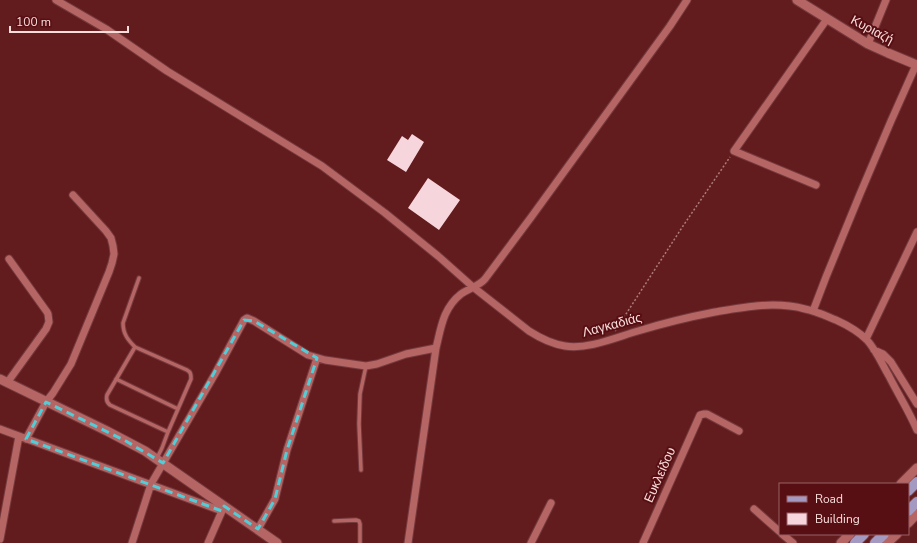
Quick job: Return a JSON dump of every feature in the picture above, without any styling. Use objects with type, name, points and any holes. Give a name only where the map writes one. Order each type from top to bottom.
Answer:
[{"type":"main road","points":[[909,490],[917,482]]},
{"type":"main road","points":[[909,510],[917,502]]},
{"type":"main road","points":[[855,543],[863,535]]},
{"type":"main road","points":[[875,543],[883,535]]},
{"type":"street","name":"Λαγκαδιάς","points":[[56,0],[106,29],[167,71],[322,166],[385,213],[473,287],[538,337],[552,343],[574,347],[598,343],[674,321],[744,307],[758,305],[797,307],[824,315],[853,328],[866,339],[874,350],[917,430]]},
{"type":"street","points":[[408,543],[436,348],[447,309],[460,294],[485,279],[670,26],[687,0]]},
{"type":"street","name":"Κυριαζή","points":[[797,0],[868,44],[917,65]]},
{"type":"street","points":[[868,44],[886,0]]},
{"type":"street","points":[[816,185],[734,151],[827,19]]},
{"type":"street","points":[[813,311],[860,194],[917,65]]},
{"type":"street","points":[[0,539],[23,438],[53,393],[73,359],[113,259],[113,246],[109,235],[73,195]]},
{"type":"street","points":[[866,339],[917,232]]},
{"type":"street","points":[[9,259],[47,312],[49,322],[46,329],[3,381],[124,440],[159,461],[223,508],[258,529],[277,543]]},
{"type":"street","points":[[132,543],[159,461],[215,374],[244,320],[247,318],[254,320],[302,352],[317,358],[344,364],[366,366],[372,365],[406,354],[436,348]]},
{"type":"street","name":"Λαγκαδιάς","points":[[874,350],[883,354],[891,362],[916,402]]},
{"type":"street","points":[[258,529],[274,499],[287,450],[317,358]]},
{"type":"street","name":"Ευκλείδου","points":[[644,543],[698,418],[702,414],[707,414],[739,430]]},
{"type":"street","points":[[0,429],[151,484],[223,508]]},
{"type":"street","points":[[902,483],[917,468]]},
{"type":"street","points":[[534,541],[551,502]]},
{"type":"street","points":[[208,543],[223,508]]},
{"type":"street","points":[[754,509],[779,531]]},
{"type":"street","points":[[909,522],[917,514]]},
{"type":"street","points":[[783,535],[792,543]]},
{"type":"street","points":[[840,543],[849,535]]},
{"type":"street","points":[[888,543],[896,535]]},
{"type":"lane","points":[[139,278],[123,324],[125,335],[136,347],[190,371],[191,376],[168,432],[159,461]]},
{"type":"lane","points":[[136,347],[107,395],[108,403],[168,432]]},
{"type":"lane","points":[[361,470],[359,424],[360,394],[366,366]]},
{"type":"lane","points":[[116,379],[178,409]]},
{"type":"lane","points":[[334,521],[358,521],[360,524],[360,543]]},
{"type":"path","points":[[608,340],[734,151]]},
{"type":"highlighted area","points":[[244,320],[254,321],[317,358],[287,450],[275,499],[258,529],[224,506],[222,511],[26,439],[46,402],[124,440],[163,463]]},
{"type":"building","points":[[412,134],[424,142],[406,172],[387,160],[402,136],[408,140]]},
{"type":"building","points":[[428,178],[460,200],[439,230],[408,208]]}]
